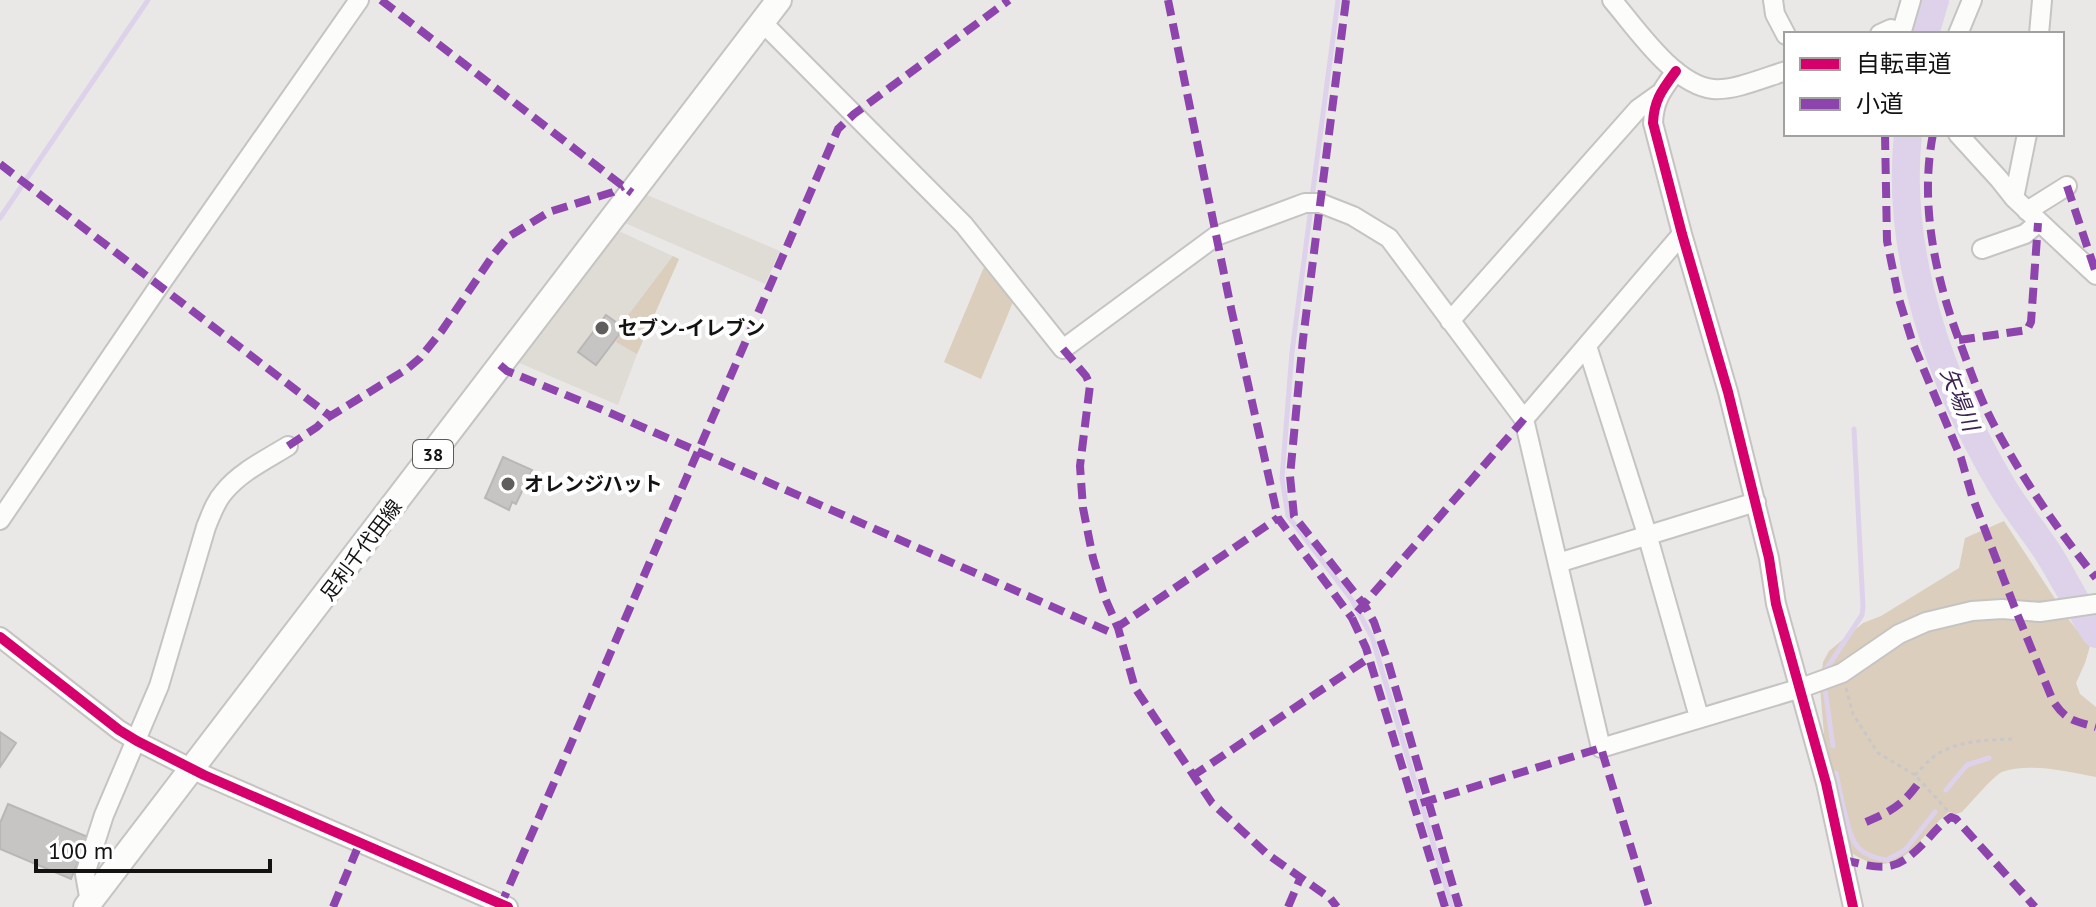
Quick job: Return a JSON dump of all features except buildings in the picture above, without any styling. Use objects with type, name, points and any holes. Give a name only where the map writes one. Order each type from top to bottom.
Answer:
[{"type":"main road","name":"足利千代田線","points":[[88,905],[779,0]]},
{"type":"street","points":[[0,520],[359,0]]},
{"type":"street","points":[[1612,0],[1661,57],[1676,71],[1702,86],[1713,89],[1784,72]]},
{"type":"street","points":[[1773,0],[1775,14],[1784,32]]},
{"type":"street","points":[[1891,32],[1911,0]]},
{"type":"street","points":[[1959,32],[1972,0]]},
{"type":"street","points":[[2039,32],[2042,0]]},
{"type":"street","points":[[761,23],[964,225],[1063,349],[1216,236],[1305,203],[1320,203],[1353,216],[1389,238],[1524,419],[1601,748],[1842,673],[1899,634],[1926,622],[1972,611],[2002,609],[2040,612],[2096,604]]},
{"type":"street","points":[[1676,71],[1659,94],[1653,123],[1728,392],[1769,558],[1776,604],[1826,783],[1853,907]]},
{"type":"street","points":[[1450,321],[1638,109],[1659,94]]},
{"type":"street","points":[[1960,136],[2026,211],[2096,275]]},
{"type":"street","points":[[1982,249],[2025,234],[2027,136]]},
{"type":"street","points":[[2026,211],[2067,186]]},
{"type":"street","points":[[1524,419],[1682,234]]},
{"type":"street","points":[[1587,346],[1647,534],[1699,717]]},
{"type":"street","points":[[88,905],[85,874],[104,815],[159,686],[206,527],[226,489],[288,446]]},
{"type":"street","points":[[1558,563],[1756,502]]},
{"type":"street","points":[[0,637],[137,741],[193,769],[508,907]]},
{"type":"path","points":[[1842,673],[1853,714],[1878,753],[1915,775],[1951,817]]},
{"type":"path","points":[[1915,775],[1937,754],[1959,744],[2014,739]]},
{"type":"shaded area","points":[[647,195],[780,251],[765,284],[625,223]]},
{"type":"shaded area","points":[[621,232],[679,259],[618,405],[517,362],[617,233]]},
{"type":"shaded area","points":[[673,256],[679,259],[637,354],[616,342],[624,329],[620,326]]},
{"type":"shaded area","points":[[984,267],[1013,302],[981,379],[944,362]]},
{"type":"shaded area","points":[[2004,521],[2069,620],[2090,646],[2076,683],[2080,694],[2096,707],[2096,777],[2036,768],[2002,772],[1962,812],[1949,812],[1906,855],[1882,864],[1867,861],[1850,852],[1826,757],[1820,688],[1823,662],[1829,651],[1863,623],[1881,616],[1959,568],[1965,538]]},
{"type":"waterway","points":[[0,218],[148,0]]},
{"type":"waterway","points":[[1312,197],[1338,0]]},
{"type":"waterway","name":"矢場川","points":[[1926,32],[1935,0]]},
{"type":"waterway","name":"矢場川","points":[[1908,136],[1906,180],[1909,226],[1927,317],[1942,361],[1960,405],[2002,486],[2050,556],[2096,634]]},
{"type":"waterway","points":[[1311,207],[1292,352],[1282,478],[1288,516],[1352,600],[1372,637],[1452,907]]},
{"type":"waterway","points":[[1825,671],[1862,615],[1863,607],[1854,429]]},
{"type":"waterway","points":[[1825,689],[1833,746]]},
{"type":"waterway","points":[[1946,790],[1967,765],[1989,758]]},
{"type":"waterway","points":[[1836,773],[1851,835],[1858,848],[1870,856],[1887,860],[1905,850],[1935,812]]},
{"type":"marked path","points":[[381,0],[632,193]]},
{"type":"marked path","points":[[500,907],[838,129],[1009,0]]},
{"type":"marked path","points":[[1168,0],[1278,518],[1352,618]]},
{"type":"marked path","points":[[1346,0],[1303,339],[1290,476],[1294,516],[1365,606],[1374,622],[1459,907]]},
{"type":"marked path","points":[[1885,136],[1887,241],[1899,299],[1913,344],[1961,458],[1972,496],[2053,701],[2067,716],[2096,727]]},
{"type":"marked path","points":[[1933,136],[1928,188],[1932,243],[1953,323],[1969,367],[1988,412],[2027,482],[2096,578]]},
{"type":"marked path","points":[[0,164],[330,416]]},
{"type":"marked path","points":[[288,446],[420,358],[508,237],[549,212],[623,186]]},
{"type":"marked path","points":[[2067,186],[2096,273]]},
{"type":"marked path","points":[[1959,340],[2027,330],[2031,322],[2038,223]]},
{"type":"marked path","points":[[1063,349],[1090,385],[1080,466],[1083,508],[1093,558],[1135,688],[1212,803],[1267,854],[1330,898],[1337,907]]},
{"type":"marked path","points":[[500,365],[507,371],[608,412],[1110,632],[1278,518]]},
{"type":"marked path","points":[[1445,907],[1366,648],[1352,618],[1524,419]]},
{"type":"marked path","points":[[1195,778],[1194,775],[1369,658]]},
{"type":"marked path","points":[[1421,803],[1601,748],[1649,907]]},
{"type":"marked path","points":[[1866,822],[1897,806],[1920,781]]},
{"type":"marked path","points":[[1843,860],[1881,867],[1898,863],[1917,850],[1951,817],[2035,907]]},
{"type":"marked path","points":[[333,907],[360,842]]},
{"type":"marked path","points":[[1288,907],[1300,879]]},
{"type":"cycle path","points":[[1676,71],[1657,101],[1653,123],[1728,392],[1769,558],[1776,604],[1826,783],[1853,907]]},
{"type":"cycle path","points":[[0,637],[137,741],[204,775],[508,907]]},
{"type":"place","name":"セブン-イレブン","points":[[602,328]]},
{"type":"place","name":"オレンジハット","points":[[508,484]]}]
